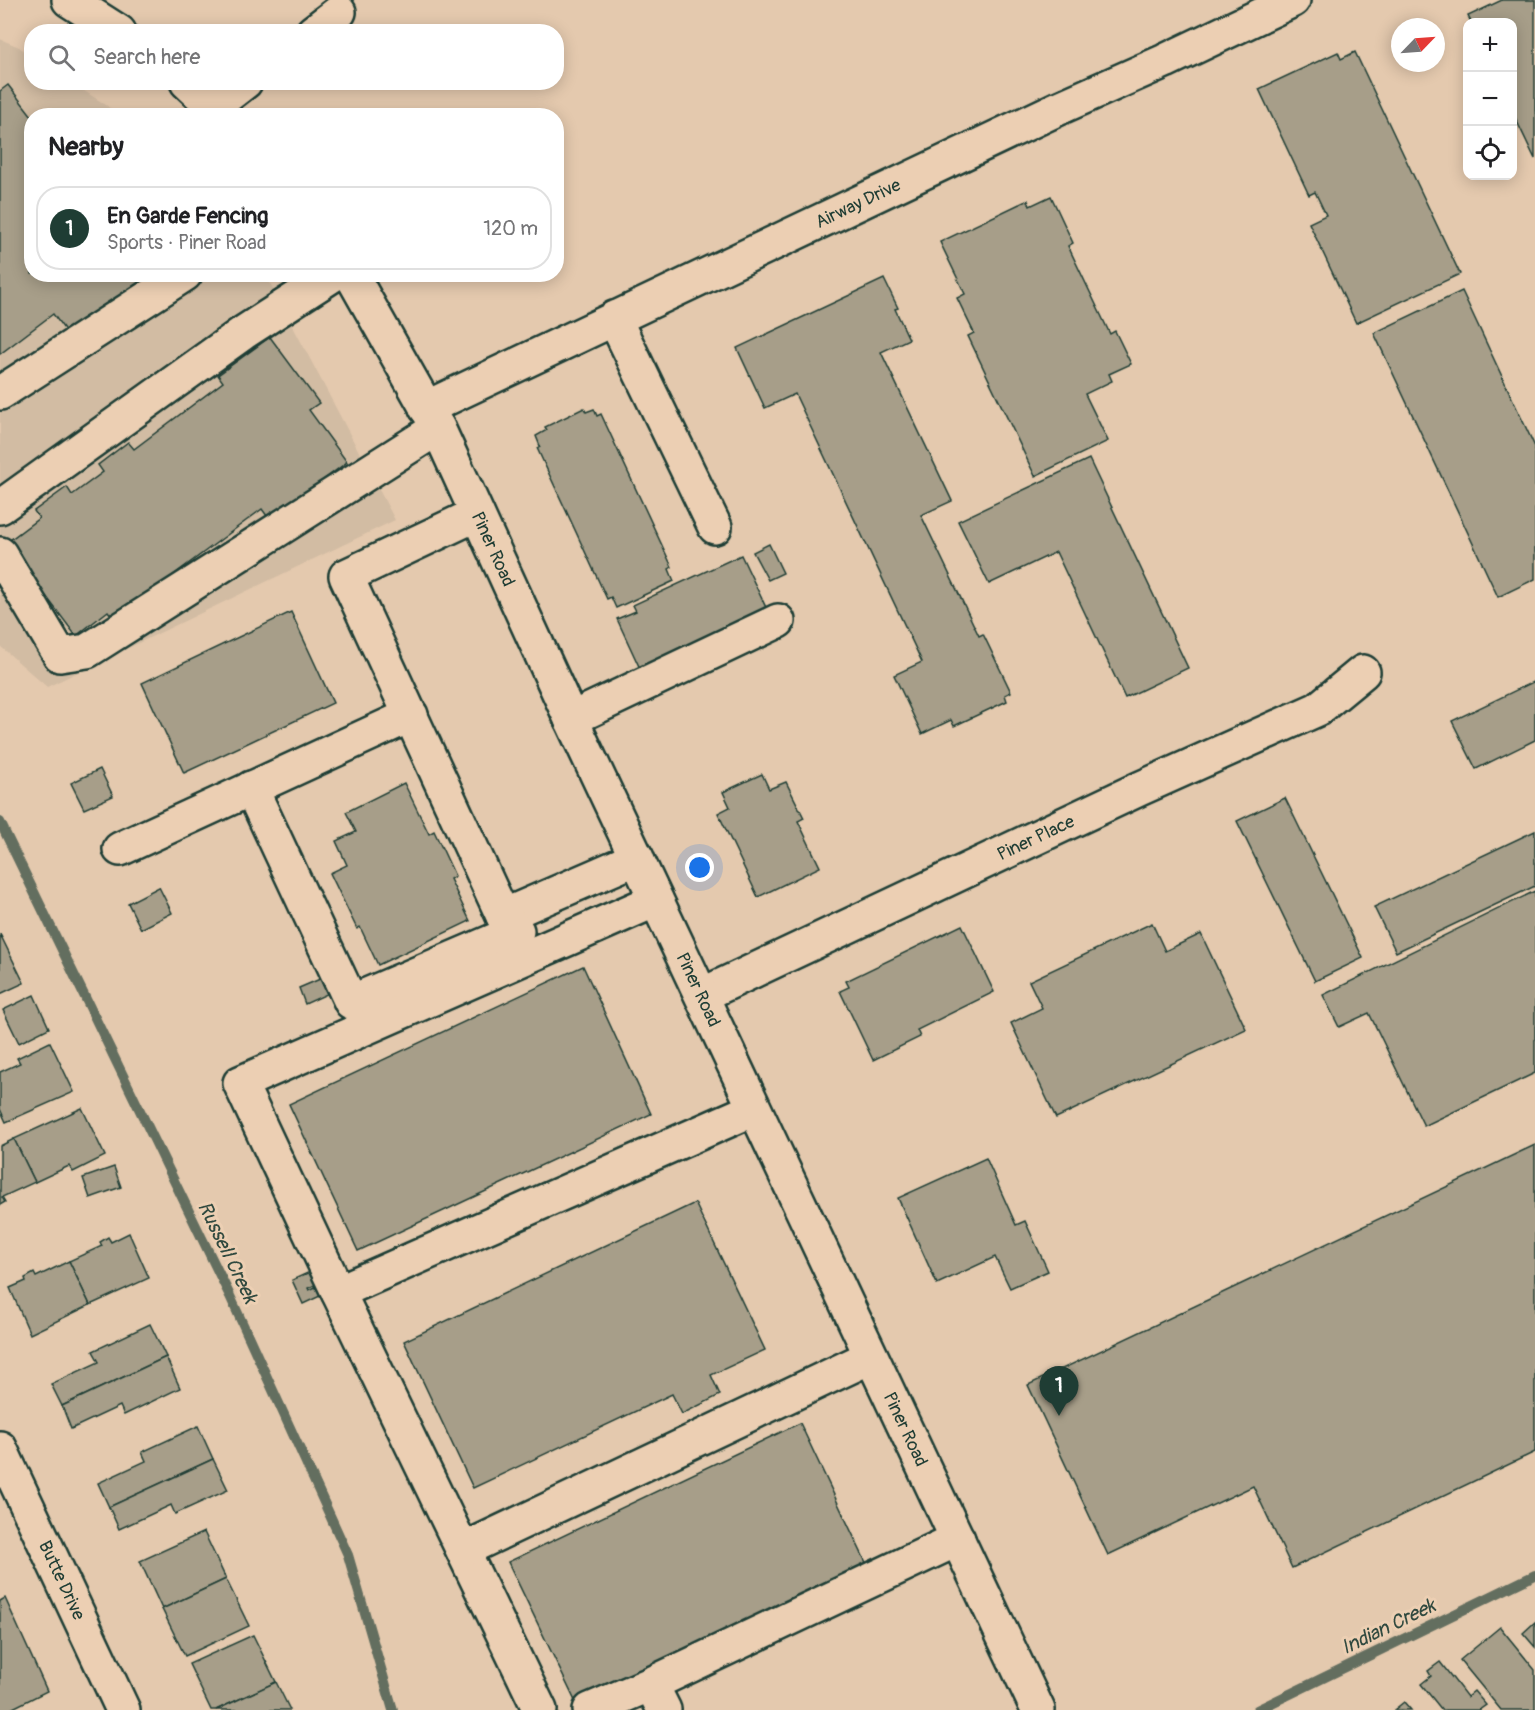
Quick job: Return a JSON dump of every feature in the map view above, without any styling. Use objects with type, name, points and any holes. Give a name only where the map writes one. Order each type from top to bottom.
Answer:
[{"type":"street","points":[[69,0],[106,24]]},
{"type":"street","name":"Airway Drive","points":[[0,554],[60,655],[87,651],[432,418],[615,318],[1293,0]]},
{"type":"street","points":[[323,24],[339,12]]},
{"type":"street","points":[[196,90],[215,108]]},
{"type":"street","points":[[221,108],[238,90]]},
{"type":"street","points":[[0,393],[173,282]]},
{"type":"street","points":[[0,507],[243,333],[322,282]]},
{"type":"street","name":"Piner Road","points":[[356,282],[432,418],[870,1357],[1038,1710]]},
{"type":"street","points":[[615,318],[715,527]]},
{"type":"street","points":[[251,788],[351,1002],[517,932],[503,916],[346,576],[477,514]]},
{"type":"street","points":[[571,719],[778,621]]},
{"type":"street","name":"Piner Place","points":[[702,995],[1139,789],[1318,709],[1363,672]]},
{"type":"street","points":[[120,849],[411,715]]},
{"type":"street","points":[[503,916],[637,858]]},
{"type":"street","points":[[540,1710],[338,1292],[240,1083],[656,900]]},
{"type":"street","points":[[338,1292],[754,1109]]},
{"type":"street","points":[[463,1550],[870,1357]]},
{"type":"street","name":"Butte Drive","points":[[0,1448],[123,1710]]},
{"type":"street","points":[[590,1710],[657,1697],[958,1539]]},
{"type":"shaded area","points":[[0,39],[24,51],[24,90],[83,90],[110,108],[24,108],[24,282],[269,282],[395,520],[47,687],[0,646]]},
{"type":"building","points":[[1502,0],[1535,0],[1535,159],[1517,121],[1517,18],[1469,18],[1468,16]]},
{"type":"building","points":[[1338,52],[1341,59],[1355,52],[1460,274],[1356,323],[1309,223],[1326,215],[1315,192],[1309,195],[1259,89]]},
{"type":"building","points":[[8,85],[26,108],[24,108],[24,282],[141,282],[69,336],[53,314],[0,354],[0,91]]},
{"type":"building","points":[[1051,196],[1073,243],[1068,246],[1110,334],[1115,331],[1131,364],[1109,374],[1112,381],[1085,394],[1108,441],[1035,476],[968,336],[974,333],[957,298],[965,294],[940,242],[1028,200],[1030,206]]},
{"type":"building","points":[[884,279],[909,339],[881,352],[952,501],[921,515],[979,636],[983,634],[1011,692],[1005,695],[1007,701],[954,726],[951,720],[922,734],[894,675],[922,662],[795,394],[765,408],[737,348]]},
{"type":"building","points":[[1462,291],[1535,447],[1535,579],[1498,597],[1374,333]]},
{"type":"building","points":[[270,337],[319,403],[309,410],[347,462],[270,520],[262,509],[114,619],[108,611],[76,636],[6,543],[39,518],[34,511],[67,487],[72,495],[103,472],[98,465],[128,442],[134,449],[223,382],[218,375]]},
{"type":"building","points":[[584,408],[586,412],[594,409],[597,416],[601,414],[672,567],[669,569],[674,581],[616,608],[611,597],[607,599],[537,448],[540,446],[536,436],[547,430],[545,427]]},
{"type":"building","points":[[1089,459],[1188,668],[1125,698],[1056,552],[989,584],[958,521]]},
{"type":"building","points":[[769,544],[783,573],[768,580],[753,552]]},
{"type":"building","points":[[741,555],[770,616],[643,675],[617,619],[636,611],[633,605]]},
{"type":"building","points":[[291,612],[333,703],[184,773],[142,683]]},
{"type":"building","points":[[1535,681],[1535,740],[1476,769],[1452,721]]},
{"type":"building","points":[[100,769],[113,796],[84,809],[71,783]]},
{"type":"building","points":[[762,774],[769,789],[786,782],[804,818],[798,821],[820,867],[758,897],[718,813],[730,807],[723,792]]},
{"type":"building","points":[[404,783],[429,834],[434,831],[455,876],[450,879],[470,921],[378,965],[360,927],[357,929],[330,873],[347,865],[336,841],[356,832],[346,812]]},
{"type":"building","points":[[1285,798],[1363,958],[1315,981],[1237,821]]},
{"type":"building","points":[[1535,831],[1535,886],[1396,952],[1374,907]]},
{"type":"building","points":[[159,887],[172,913],[141,929],[128,903]]},
{"type":"building","points":[[1535,891],[1535,1073],[1424,1126],[1369,1013],[1339,1027],[1323,995]]},
{"type":"building","points":[[1152,923],[1165,951],[1201,934],[1246,1029],[1056,1118],[1011,1023],[1042,1008],[1029,981]]},
{"type":"building","points":[[962,925],[994,992],[917,1030],[920,1037],[873,1060],[840,991],[849,987],[846,981]]},
{"type":"building","points":[[0,934],[24,983],[0,994]]},
{"type":"building","points":[[583,966],[651,1114],[358,1251],[289,1104]]},
{"type":"building","points":[[320,979],[327,994],[305,1004],[299,988]]},
{"type":"building","points":[[34,995],[49,1028],[19,1043],[3,1010]]},
{"type":"building","points":[[50,1042],[74,1092],[6,1122],[0,1109],[0,1072],[20,1063],[17,1058]]},
{"type":"building","points":[[82,1108],[105,1156],[73,1172],[69,1166],[35,1182],[14,1139]]},
{"type":"building","points":[[14,1139],[35,1182],[2,1197],[5,1202],[0,1205],[0,1146]]},
{"type":"building","points":[[1535,1145],[1535,1452],[1292,1568],[1253,1486],[1108,1555],[1028,1385]]},
{"type":"building","points":[[986,1158],[1016,1225],[1025,1221],[1048,1271],[1010,1288],[995,1257],[937,1284],[898,1198]]},
{"type":"building","points":[[114,1167],[121,1187],[90,1198],[83,1178]]},
{"type":"building","points":[[695,1203],[765,1350],[711,1375],[720,1395],[682,1414],[672,1394],[473,1488],[404,1341]]},
{"type":"building","points":[[129,1233],[149,1278],[90,1305],[69,1261],[102,1246],[100,1242],[108,1237],[111,1242]]},
{"type":"building","points":[[69,1261],[90,1305],[30,1334],[10,1288],[26,1281],[25,1278],[34,1273],[36,1277]]},
{"type":"building","points":[[323,1266],[328,1279],[308,1288],[309,1290],[329,1281],[333,1290],[303,1304],[292,1280]]},
{"type":"building","points":[[150,1324],[166,1357],[62,1406],[51,1384],[99,1362],[93,1351]]},
{"type":"building","points":[[166,1357],[180,1388],[124,1415],[120,1406],[71,1429],[62,1406]]},
{"type":"building","points":[[800,1423],[869,1569],[578,1707],[508,1562]]},
{"type":"building","points":[[198,1426],[213,1459],[109,1507],[98,1483],[146,1461],[142,1452]]},
{"type":"building","points":[[213,1459],[228,1490],[175,1514],[171,1505],[119,1529],[109,1507]]},
{"type":"building","points":[[204,1532],[226,1579],[162,1609],[140,1561]]},
{"type":"building","points":[[226,1579],[249,1626],[185,1656],[162,1609]]},
{"type":"building","points":[[5,1598],[47,1691],[9,1710],[1,1710],[0,1601]]},
{"type":"building","points":[[1535,1622],[1535,1647],[1523,1633]]},
{"type":"building","points":[[1500,1627],[1535,1670],[1535,1710],[1501,1710],[1460,1660]]},
{"type":"building","points":[[253,1635],[276,1682],[216,1710],[211,1710],[189,1664]]},
{"type":"building","points":[[1440,1662],[1467,1697],[1474,1691],[1486,1705],[1479,1710],[1442,1710],[1421,1684],[1431,1676],[1428,1671]]},
{"type":"building","points":[[276,1682],[290,1710],[216,1710]]},
{"type":"building","points":[[1404,1702],[1411,1710],[1394,1710]]},
{"type":"waterway","name":"Russell Creek","points":[[0,822],[230,1296],[348,1555],[393,1710]]},
{"type":"waterway","name":"Indian Creek","points":[[1257,1710],[1535,1575]]},
{"type":"place","name":"En Garde Fencing","points":[[1059,1416]]}]
